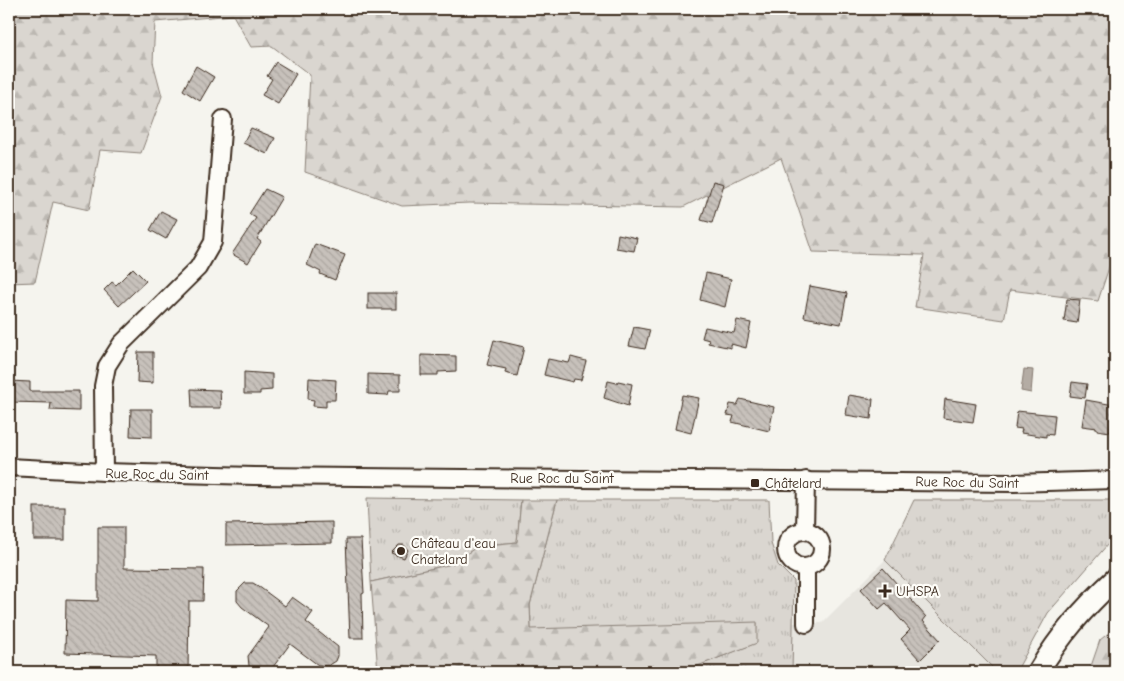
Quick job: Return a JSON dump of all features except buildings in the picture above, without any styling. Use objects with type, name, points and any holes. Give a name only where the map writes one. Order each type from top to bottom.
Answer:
[{"type":"main road","points":[[1038,672],[1074,620],[1115,578]]},
{"type":"main road","points":[[1051,672],[1083,628],[1115,595]]},
{"type":"street","points":[[104,472],[104,386],[108,366],[121,344],[198,268],[213,242],[223,119]]},
{"type":"street","name":"Rue Roc du Saint","points":[[9,467],[104,472],[264,476],[1047,483],[1115,480]]},
{"type":"street","points":[[805,531],[806,480]]},
{"type":"street","points":[[805,531],[810,532],[820,540],[822,552],[817,562],[806,567],[794,565],[790,561],[786,550],[789,539],[799,532],[805,531]]},
{"type":"street","points":[[806,567],[806,624]]},
{"type":"shaded area","points":[[1024,369],[1033,370],[1031,393],[1021,391]]},
{"type":"shaded area","name":"UHSPA","points":[[885,560],[997,672],[792,672],[793,623],[822,623]]},
{"type":"green space","points":[[9,9],[1115,9],[1115,249],[1098,301],[1010,290],[1004,320],[915,307],[924,255],[813,252],[781,158],[683,207],[469,203],[402,206],[305,172],[310,75],[272,46],[251,47],[233,15],[155,22],[153,62],[162,96],[141,153],[100,150],[89,210],[53,202],[35,282],[9,283]]},
{"type":"green space","points":[[367,498],[521,500],[517,542],[478,546],[452,564],[371,582]]},
{"type":"green space","points":[[521,500],[557,500],[530,605],[531,629],[757,622],[757,643],[682,672],[378,672],[371,582],[452,564],[478,546],[517,542]]},
{"type":"green space","points":[[557,500],[769,500],[771,543],[778,565],[794,581],[792,672],[682,672],[756,643],[757,623],[531,630],[530,605]]},
{"type":"green space","points":[[914,500],[1115,500],[1115,536],[1048,613],[1016,672],[997,672],[885,560]]},
{"type":"green space","points":[[1115,628],[1115,672],[1089,672],[1100,640]]},
{"type":"place","name":"Châtelard","points":[[755,483]]},
{"type":"place","name":"Château d'eau Chatelard","points":[[401,551]]},
{"type":"place","name":"UHSPA","points":[[885,591]]}]
